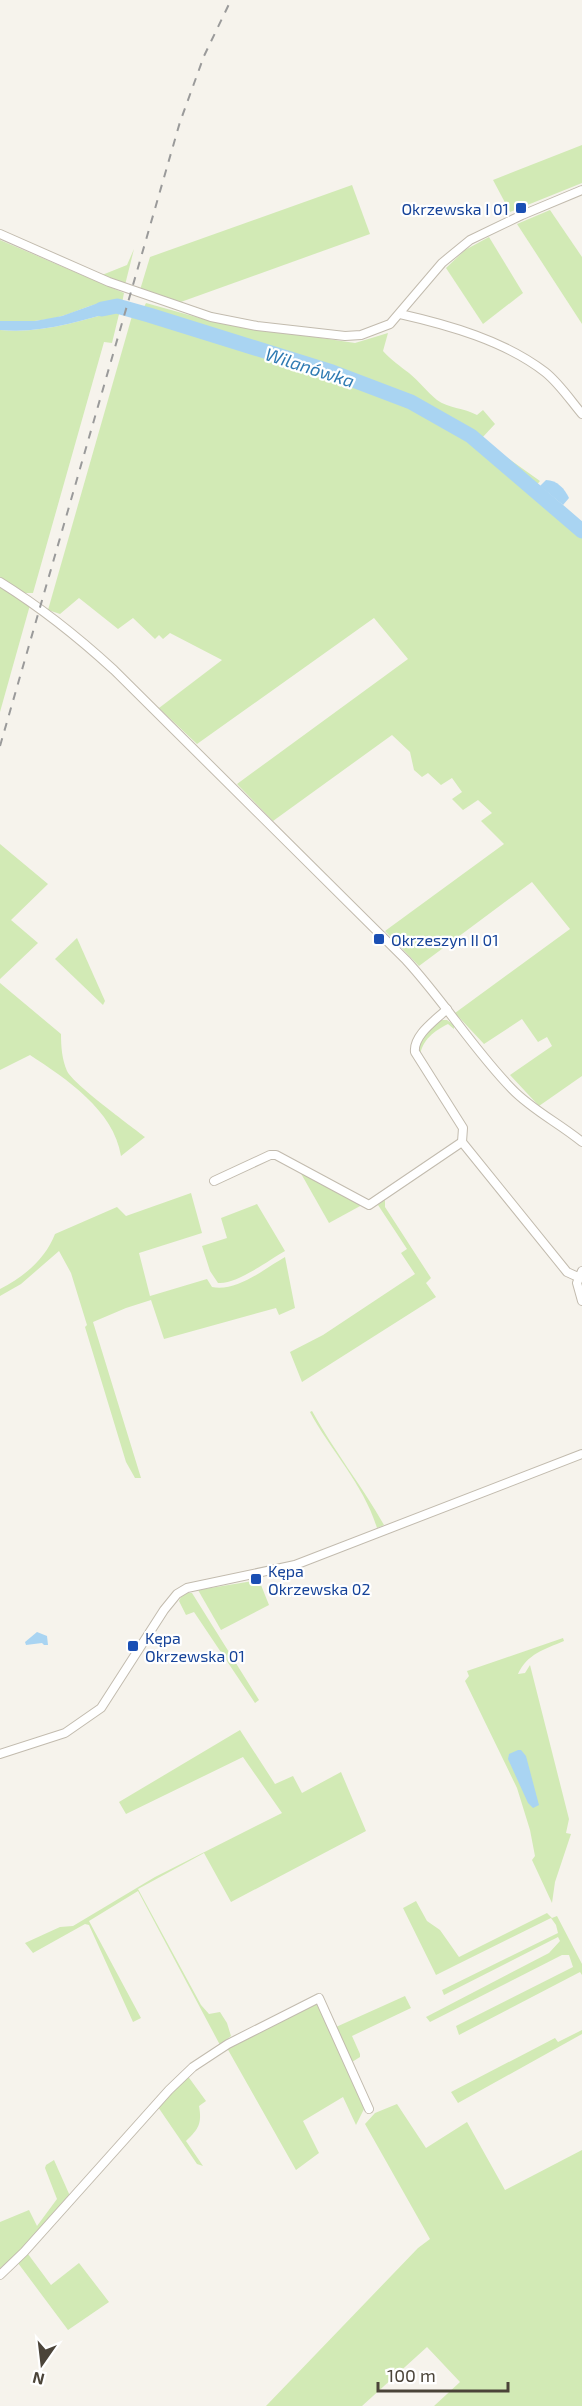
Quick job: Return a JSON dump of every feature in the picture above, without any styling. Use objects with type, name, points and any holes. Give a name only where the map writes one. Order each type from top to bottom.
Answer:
[{"type":"street","points":[[0,234],[131,291],[211,317],[257,326],[354,336],[382,329],[400,314],[442,263],[470,240],[510,220],[582,190]]},
{"type":"street","points":[[400,314],[456,329],[526,360],[547,373],[582,414]]},
{"type":"street","points":[[0,582],[47,612],[114,670],[425,981],[488,1062],[513,1090],[540,1113],[582,1142]]},
{"type":"street","points":[[447,1009],[418,1038],[414,1049],[463,1128],[462,1142],[567,1272],[580,1274],[577,1289],[582,1301]]},
{"type":"street","points":[[214,1180],[270,1155],[276,1155],[369,1205],[462,1142]]},
{"type":"street","points":[[0,1754],[65,1733],[101,1708],[171,1600],[187,1588],[295,1566],[582,1454]]},
{"type":"street","points":[[0,2275],[24,2252],[169,2090],[193,2067],[228,2044],[319,1998],[369,2109]]},
{"type":"green space","points":[[582,145],[582,183],[510,212],[493,180]]},
{"type":"green space","points":[[352,185],[370,234],[178,303],[140,290],[150,257]]},
{"type":"green space","points":[[550,210],[582,257],[582,324],[517,224]]},
{"type":"green space","points":[[489,237],[523,293],[483,324],[446,268],[465,250]]},
{"type":"green space","points":[[0,240],[124,293],[122,303],[97,304],[47,319],[0,321]]},
{"type":"green space","points":[[134,249],[125,285],[102,275],[127,265]]},
{"type":"green space","points":[[146,303],[214,322],[355,343],[388,333],[383,351],[386,354],[441,403],[477,415],[483,410],[495,424],[481,439],[540,481],[535,487],[582,526],[582,1076],[539,1106],[510,1075],[552,1046],[547,1037],[538,1042],[522,1019],[484,1044],[455,1013],[570,929],[532,882],[419,966],[385,931],[504,844],[481,821],[492,813],[478,800],[463,810],[452,799],[462,792],[452,778],[441,785],[428,773],[422,777],[414,770],[410,752],[392,735],[273,821],[237,784],[408,659],[374,618],[197,744],[159,708],[222,660],[170,633],[163,639],[159,635],[155,639],[133,618],[118,629],[79,598],[60,614],[48,610],[134,309],[142,311]]},
{"type":"green space","points":[[120,310],[112,343],[104,342],[33,593],[22,593],[0,577],[0,330],[45,328]]},
{"type":"green space","points":[[0,587],[30,605],[0,712]]},
{"type":"green space","points":[[0,844],[48,884],[11,920],[38,943],[0,979]]},
{"type":"green space","points":[[77,938],[105,1001],[103,1005],[55,959]]},
{"type":"green space","points":[[0,983],[61,1034],[64,1062],[72,1077],[91,1095],[145,1137],[121,1156],[117,1139],[109,1124],[86,1097],[58,1074],[30,1055],[0,1070]]},
{"type":"green space","points":[[439,1020],[447,1020],[454,1025],[454,1029],[448,1024],[434,1033],[423,1045],[420,1056],[421,1041]]},
{"type":"green space","points":[[299,1170],[362,1205],[329,1223]]},
{"type":"green space","points":[[191,1193],[202,1233],[139,1253],[150,1296],[207,1279],[212,1287],[231,1286],[241,1283],[285,1257],[295,1308],[279,1315],[276,1308],[164,1339],[151,1300],[93,1322],[141,1478],[135,1478],[126,1462],[71,1273],[59,1251],[21,1284],[0,1296],[0,1289],[17,1279],[40,1259],[55,1234],[117,1207],[126,1216]]},
{"type":"green space","points":[[385,1200],[385,1207],[431,1278],[426,1283],[436,1297],[302,1382],[290,1352],[323,1335],[415,1274],[401,1253],[407,1249],[378,1205]]},
{"type":"green space","points":[[257,1204],[285,1251],[243,1276],[225,1283],[218,1283],[210,1271],[202,1246],[227,1238],[221,1218]]},
{"type":"green space","points":[[312,1411],[384,1525],[377,1528],[364,1497],[318,1426],[310,1412]]},
{"type":"green space","points":[[259,1580],[269,1605],[221,1630],[198,1590]]},
{"type":"green space","points":[[187,1593],[192,1593],[259,1700],[255,1703],[194,1612],[186,1615],[179,1601]]},
{"type":"green space","points":[[563,1638],[564,1641],[532,1657],[518,1674],[525,1673],[530,1665],[569,1819],[566,1833],[571,1834],[555,1882],[552,1903],[532,1860],[535,1856],[530,1830],[517,1788],[465,1681],[469,1676],[467,1671]]},
{"type":"green space","points":[[240,1730],[275,1784],[293,1776],[302,1793],[341,1772],[366,1831],[231,1902],[204,1853],[138,1889],[201,2005],[209,2014],[220,2012],[227,2023],[231,2036],[220,2045],[138,1891],[89,1921],[141,2018],[133,2022],[89,1925],[85,1924],[33,1953],[25,1943],[60,1927],[73,1926],[155,1877],[282,1813],[243,1757],[126,1814],[119,1802]]},
{"type":"green space","points":[[416,1901],[427,1921],[440,1930],[459,1957],[547,1913],[552,1918],[557,1916],[582,1964],[582,1975],[580,1972],[459,2035],[456,2026],[573,1967],[569,1955],[562,1955],[430,2022],[426,2017],[549,1953],[560,1941],[558,1937],[444,1995],[442,1990],[558,1933],[556,1925],[551,1918],[436,1975],[403,1908]]},
{"type":"green space","points":[[405,1996],[411,2008],[352,2036],[360,2057],[352,2062],[336,2027]]},
{"type":"green space","points":[[318,2002],[364,2109],[356,2125],[343,2097],[303,2121],[319,2153],[296,2170],[227,2048]]},
{"type":"green space","points":[[582,2030],[582,2034],[458,2103],[451,2092],[555,2038],[558,2042]]},
{"type":"green space","points":[[187,2075],[206,2101],[199,2106],[198,2125],[186,2141],[203,2166],[197,2164],[158,2107]]},
{"type":"green space","points":[[397,2104],[426,2148],[467,2122],[505,2190],[582,2150],[582,2406],[434,2406],[460,2382],[427,2347],[362,2406],[266,2406],[418,2248],[430,2239],[365,2124],[375,2113]]},
{"type":"green space","points":[[54,2160],[70,2196],[23,2249],[0,2268],[0,2222],[29,2210],[37,2226],[57,2199],[45,2168]]},
{"type":"green space","points":[[28,2254],[51,2285],[79,2263],[109,2302],[68,2330],[18,2263]]},
{"type":"water","points":[[101,302],[122,303],[120,310],[60,326],[15,331],[0,330],[0,321],[35,321],[62,316]]},
{"type":"water","points":[[546,480],[557,483],[565,491],[569,498],[563,505],[540,486]]},
{"type":"water","points":[[37,1632],[47,1636],[48,1645],[42,1643],[26,1645],[25,1642]]},
{"type":"water","points":[[518,1750],[526,1756],[539,1805],[533,1808],[528,1803],[508,1759],[509,1754]]},
{"type":"waterway","name":"Wilanówka","points":[[102,309],[117,306],[149,315],[332,372],[411,402],[471,436],[582,531]]},
{"type":"railway","points":[[0,746],[180,122],[204,56],[231,0]]},
{"type":"place","name":"Okrzewska I 01","points":[[521,208]]},
{"type":"place","name":"Okrzeszyn II 01","points":[[379,939]]},
{"type":"place","name":"Kępa Okrzewska 02","points":[[256,1579]]},
{"type":"place","name":"Kępa Okrzewska 01","points":[[133,1646]]}]
